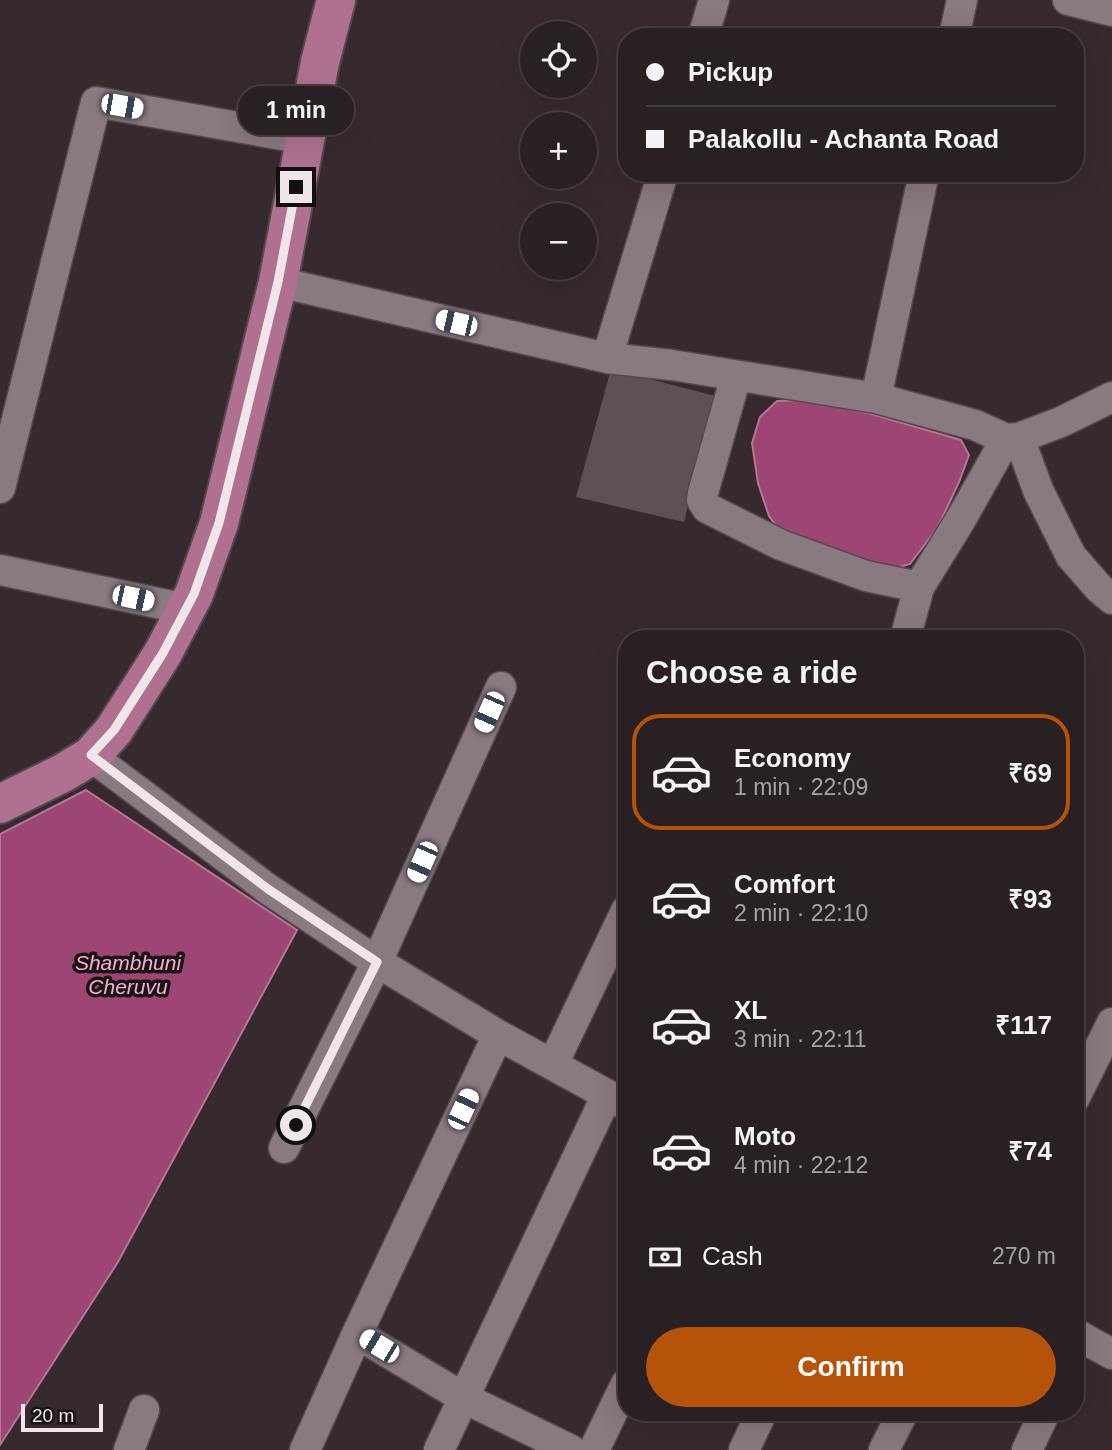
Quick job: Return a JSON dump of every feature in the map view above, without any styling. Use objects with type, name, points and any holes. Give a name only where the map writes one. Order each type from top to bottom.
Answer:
[{"type":"main road","points":[[3,799],[63,774],[91,755],[114,730],[163,653],[194,594],[219,523],[278,282],[320,62],[336,0]]},
{"type":"street","points":[[706,28],[714,0]]},
{"type":"street","points":[[956,28],[961,0]]},
{"type":"street","points":[[1068,0],[1112,11]]},
{"type":"street","points":[[0,488],[96,102],[305,139]]},
{"type":"street","points":[[607,358],[660,182]]},
{"type":"street","points":[[876,398],[922,182]]},
{"type":"street","points":[[278,282],[607,358],[672,365],[876,398],[1012,438],[1061,422],[1112,397]]},
{"type":"street","points":[[736,376],[703,493],[702,500],[707,508],[781,545],[866,576],[919,587]]},
{"type":"street","points":[[907,630],[919,587],[1012,438]]},
{"type":"street","points":[[1012,438],[1071,556],[1112,599]]},
{"type":"street","points":[[0,570],[186,609]]},
{"type":"street","points":[[284,1148],[377,962],[500,687]]},
{"type":"street","points":[[91,755],[268,889],[377,962],[498,1035],[617,1100],[439,1450]]},
{"type":"street","points":[[553,1064],[618,928]]},
{"type":"street","points":[[1084,1080],[1110,1031]]},
{"type":"street","points":[[305,1450],[498,1035]]},
{"type":"street","points":[[357,1334],[464,1398],[571,1450]]},
{"type":"street","points":[[1084,1342],[1112,1354]]},
{"type":"street","points":[[594,1450],[618,1400]]},
{"type":"street","points":[[129,1450],[144,1410]]},
{"type":"street","points":[[744,1450],[758,1421]]},
{"type":"street","points":[[884,1450],[898,1421]]},
{"type":"street","points":[[1027,1450],[1041,1421]]},
{"type":"water","points":[[805,400],[868,413],[961,440],[969,455],[959,482],[938,527],[910,564],[887,571],[787,541],[769,516],[758,483],[752,443],[760,417],[777,401]]},
{"type":"water","name":"Shambhuni Cheruvu","points":[[86,790],[297,930],[118,1262],[0,1445],[0,834]]},
{"type":"building","points":[[611,369],[715,396],[684,522],[576,497]]},
{"type":"route","points":[[296,187],[278,282],[219,523],[194,594],[163,653],[114,730],[91,755],[268,889],[377,962],[296,1125]]}]
